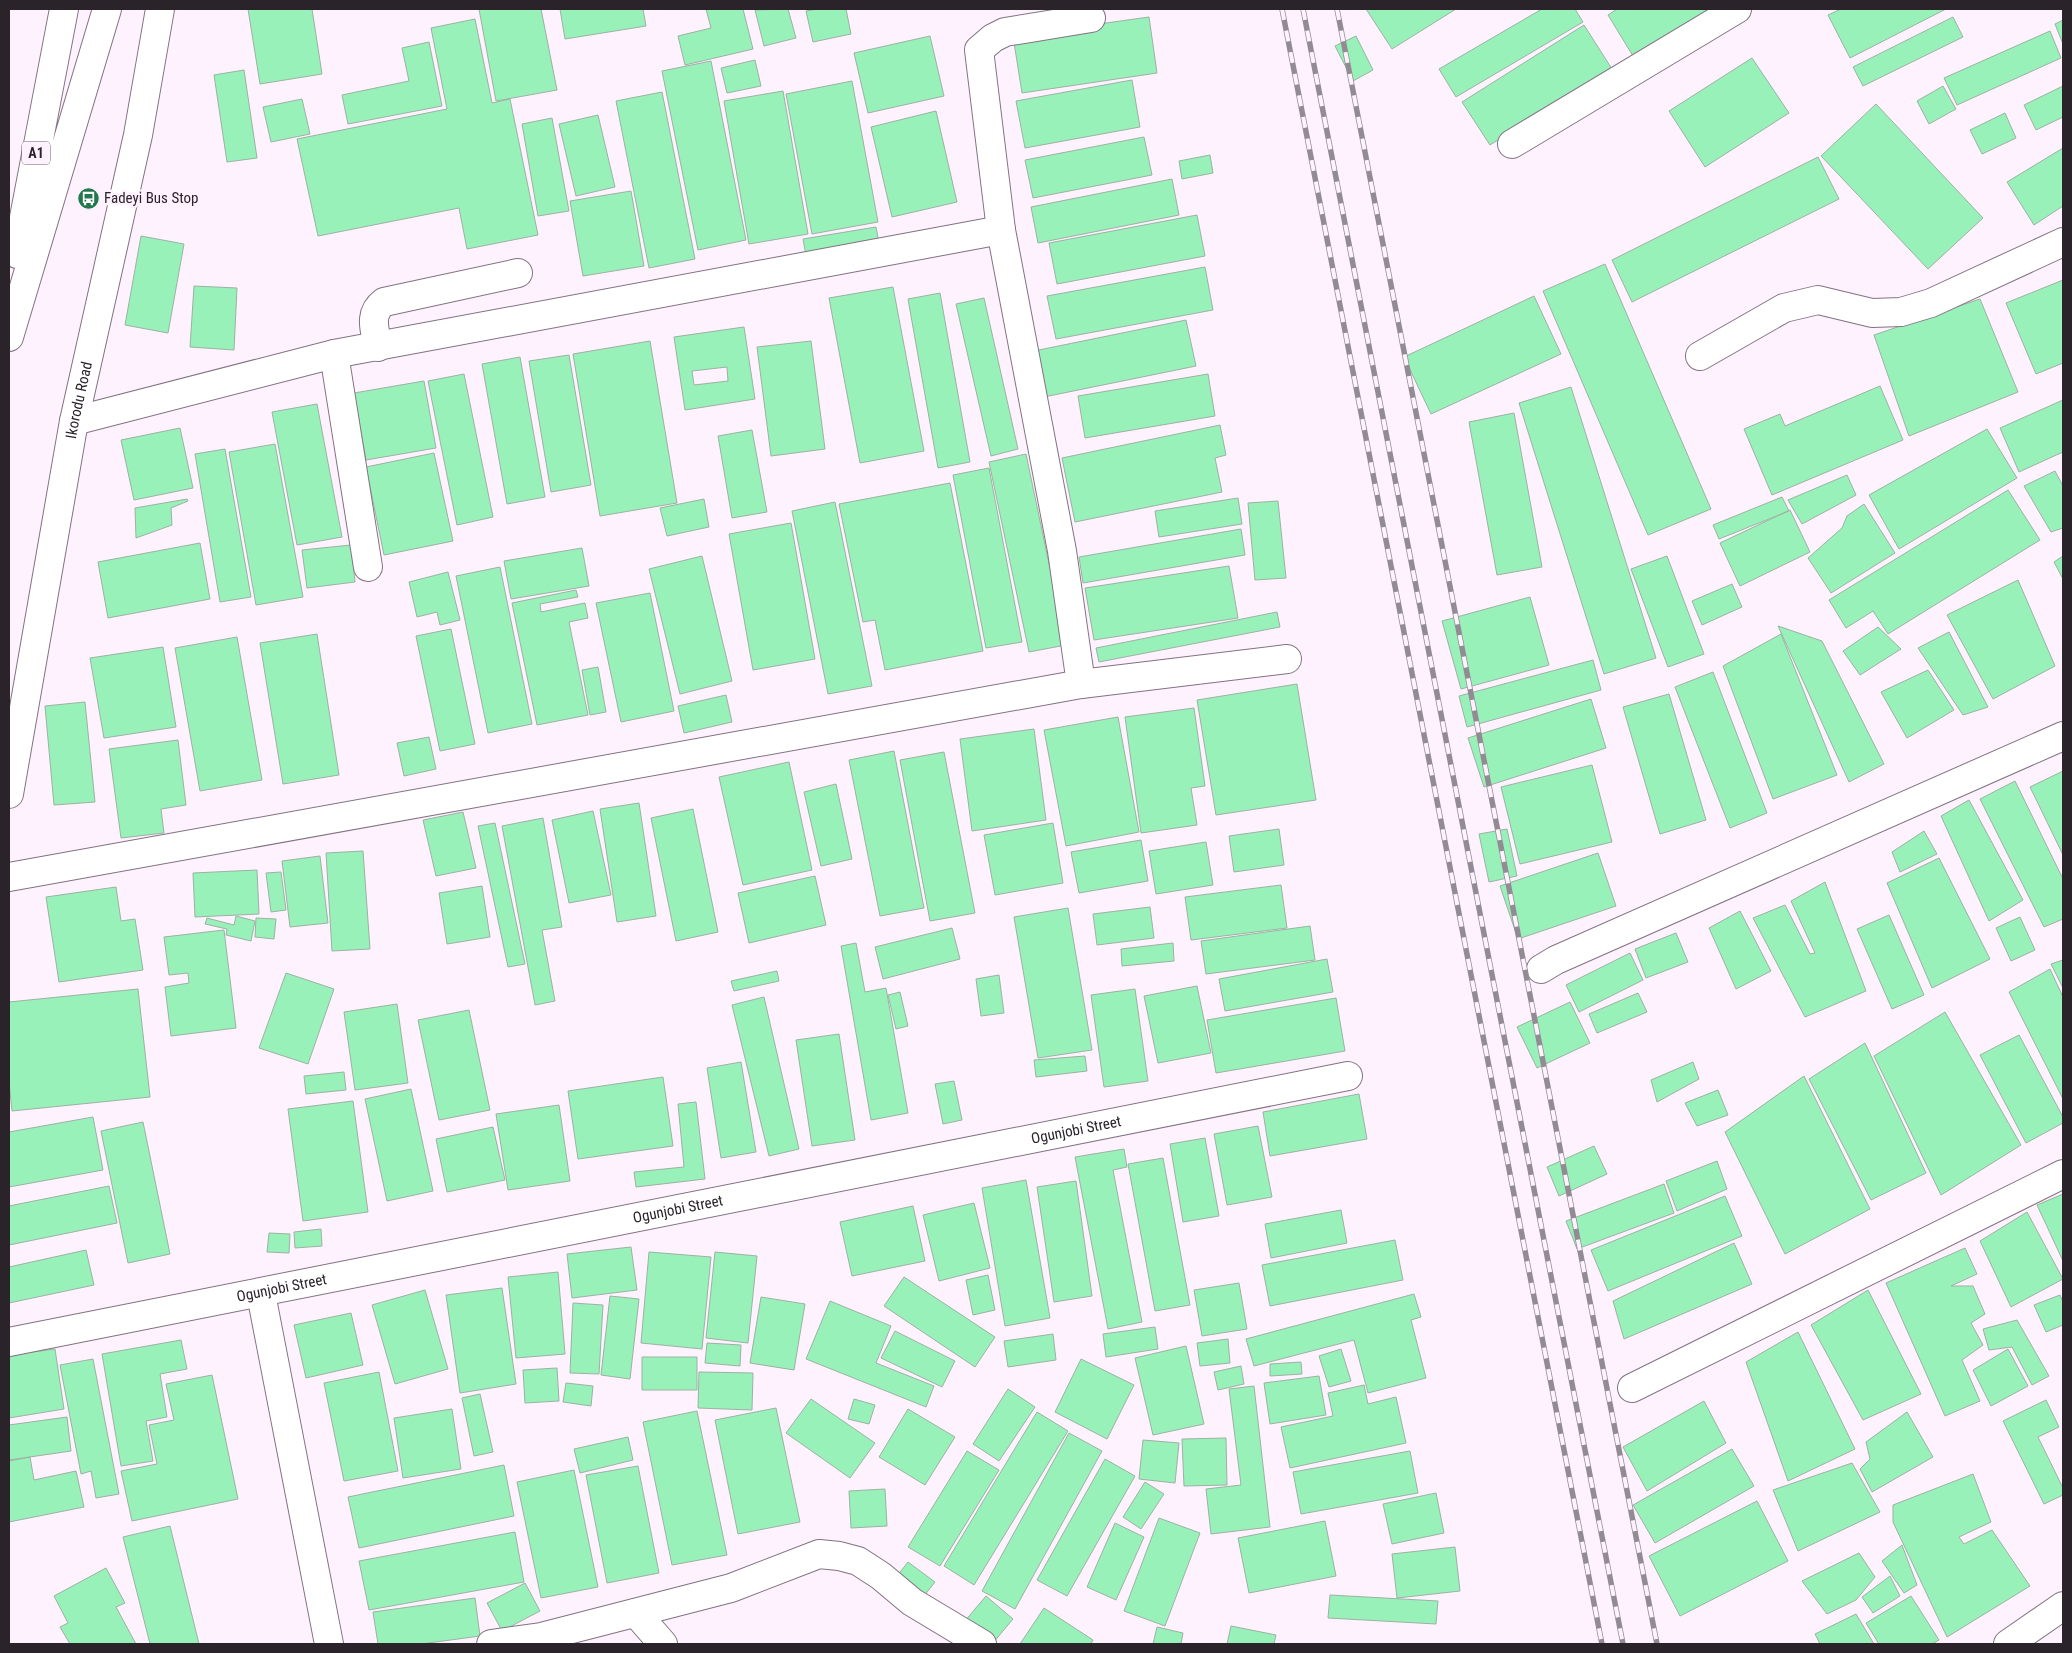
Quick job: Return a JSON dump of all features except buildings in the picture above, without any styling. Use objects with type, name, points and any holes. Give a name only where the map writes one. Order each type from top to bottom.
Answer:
[{"type":"main road","name":"A1","points":[[9,298],[64,9]]},
{"type":"main road","points":[[9,337],[106,9]]},
{"type":"main road","name":"Ikorodu Road","points":[[9,794],[74,421],[138,135],[160,9]]},
{"type":"main road","points":[[1512,144],[1737,9]]},
{"type":"main road","points":[[1081,684],[1062,551],[1001,230],[979,50],[1005,32],[1091,18]]},
{"type":"main road","points":[[74,421],[334,354],[1001,230]]},
{"type":"main road","points":[[1700,356],[1784,308],[1818,300],[1872,313],[1901,312],[1931,303],[2063,242]]},
{"type":"main road","points":[[378,347],[373,317],[377,308],[384,302],[518,274]]},
{"type":"main road","points":[[334,354],[368,567]]},
{"type":"main road","points":[[9,877],[1081,684],[1287,659]]},
{"type":"main road","points":[[1541,969],[2063,736]]},
{"type":"main road","name":"Ogunjobi Street","points":[[9,1342],[261,1294],[1348,1076]]},
{"type":"main road","points":[[1632,1388],[2063,1174]]},
{"type":"main road","points":[[261,1294],[329,1644]]},
{"type":"main road","points":[[491,1644],[541,1637],[730,1588],[820,1554],[858,1561],[881,1576],[912,1602],[982,1644]]},
{"type":"main road","points":[[2008,1644],[2063,1606]]},
{"type":"main road","points":[[636,1613],[663,1644]]},
{"type":"railway","points":[[1282,9],[1602,1644]]},
{"type":"railway","points":[[1303,9],[1623,1644]]},
{"type":"railway","points":[[1337,9],[1657,1644]]},
{"type":"place","name":"Fadeyi Bus Stop","points":[[88,198]]}]
